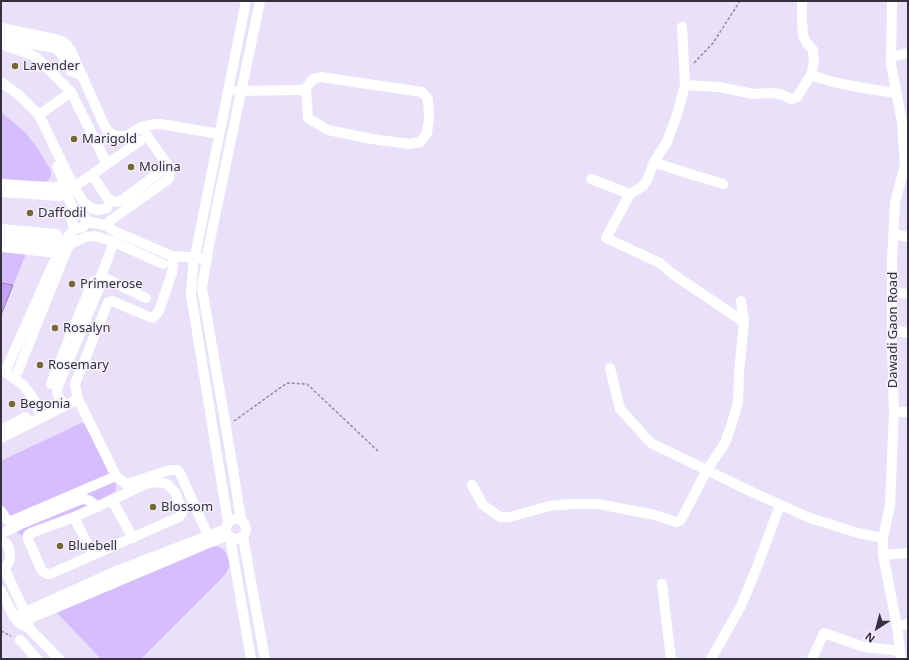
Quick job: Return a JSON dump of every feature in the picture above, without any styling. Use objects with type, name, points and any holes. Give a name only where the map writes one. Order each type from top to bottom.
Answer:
[{"type":"street","points":[[246,1],[194,258],[191,295],[228,531],[251,659]]},
{"type":"street","points":[[260,1],[202,288],[241,519],[247,528],[243,537],[265,659]]},
{"type":"street","points":[[685,85],[719,87],[753,94],[781,94],[791,99],[797,97],[811,75],[814,62],[812,50],[807,44],[803,35],[802,1]]},
{"type":"street","name":"Dawadi Gaon Road","points":[[892,1],[891,64],[896,93],[905,123],[907,165],[895,202],[892,260],[894,412],[890,505],[883,538],[883,555],[897,626],[901,656]]},
{"type":"street","points":[[682,27],[685,85],[677,115],[667,142],[654,162],[647,180],[643,186],[630,194],[606,238],[660,263],[674,275],[744,322]]},
{"type":"street","points":[[1,28],[55,39],[62,41],[67,45],[83,76],[106,129],[116,136],[126,136],[140,127],[155,124],[219,134]]},
{"type":"street","points":[[1,39],[55,48],[60,52],[71,72],[83,76]]},
{"type":"street","points":[[1,44],[32,54],[71,92],[106,164]]},
{"type":"street","points":[[891,57],[908,54]]},
{"type":"street","points":[[811,75],[863,88],[896,93]]},
{"type":"street","points":[[228,91],[301,90],[306,88],[313,79],[321,77],[422,92],[428,99],[429,120],[427,133],[420,142],[410,144],[372,140],[328,130],[308,118],[306,88]]},
{"type":"street","points":[[1,82],[19,95],[38,115],[76,215]]},
{"type":"street","points":[[1,90],[31,112],[37,119],[61,175],[66,191]]},
{"type":"street","points":[[38,115],[71,92]]},
{"type":"street","points":[[108,226],[111,220],[166,182],[169,178],[169,167],[140,127]]},
{"type":"street","points":[[1,192],[66,191],[92,175],[140,140]]},
{"type":"street","points":[[654,162],[723,184]]},
{"type":"street","points":[[92,175],[108,199],[114,202],[121,201],[160,172]]},
{"type":"street","points":[[591,179],[630,194]]},
{"type":"street","points":[[1,184],[66,191],[82,200],[87,206],[93,209],[99,210],[106,208]]},
{"type":"street","points":[[76,227],[72,220],[74,216],[78,214],[83,215],[86,221]]},
{"type":"street","points":[[86,221],[108,226],[112,230],[172,256],[207,259]]},
{"type":"street","points":[[76,227],[82,227],[86,221]]},
{"type":"street","points":[[41,418],[35,402],[28,391],[22,384],[3,373],[60,248],[76,227]]},
{"type":"street","points":[[1,229],[57,234]]},
{"type":"street","points":[[894,234],[908,237]]},
{"type":"street","points":[[18,371],[68,247],[72,243],[86,237],[94,236],[114,242],[162,264]]},
{"type":"street","points":[[1,239],[60,248]]},
{"type":"street","points":[[64,406],[58,396],[58,386],[100,288],[100,278],[114,242]]},
{"type":"street","points":[[1,247],[60,248]]},
{"type":"street","points":[[172,256],[172,273],[159,311],[152,318],[112,301],[108,302],[75,384],[78,399],[116,476],[126,484],[170,470],[177,470],[180,473],[210,539]]},
{"type":"street","points":[[100,278],[146,298]]},
{"type":"street","points":[[51,384],[92,283],[100,278]]},
{"type":"street","points":[[892,292],[908,294]]},
{"type":"street","points":[[472,485],[483,506],[500,517],[510,517],[549,506],[598,504],[655,515],[676,522],[680,521],[707,470],[726,443],[738,402],[744,322],[741,301]]},
{"type":"street","points":[[892,330],[908,333]]},
{"type":"street","points":[[610,368],[620,409],[651,443],[810,518],[858,533],[883,538]]},
{"type":"street","points":[[1,438],[78,399]]},
{"type":"street","points":[[894,412],[908,412]]},
{"type":"street","points":[[1,430],[26,417]]},
{"type":"street","points":[[9,521],[116,476]]},
{"type":"street","points":[[155,482],[167,484],[175,492],[182,513],[179,516],[133,538],[50,574],[42,571],[28,539],[28,535],[98,507],[146,484],[155,482]]},
{"type":"street","points":[[4,537],[79,500],[85,499],[98,507]]},
{"type":"street","points":[[112,500],[133,538]]},
{"type":"street","points":[[711,659],[741,606],[780,505]]},
{"type":"street","points":[[1,511],[9,521]]},
{"type":"street","points":[[74,517],[93,555]]},
{"type":"street","points":[[23,620],[116,576],[228,531],[234,519],[241,519]]},
{"type":"street","points":[[9,521],[4,537],[10,549],[10,559],[8,564],[3,569],[23,620]]},
{"type":"street","points":[[228,531],[237,539],[243,537]]},
{"type":"street","points":[[883,555],[908,553]]},
{"type":"street","points":[[662,584],[671,659]]},
{"type":"street","points":[[1,592],[23,620],[59,659]]},
{"type":"street","points":[[897,626],[908,624]]},
{"type":"street","points":[[812,659],[824,634],[864,647],[908,658]]},
{"type":"street","points":[[20,640],[37,659]]},
{"type":"path","points":[[685,74],[713,43],[740,1]]},
{"type":"path","points":[[226,427],[287,383],[307,384],[379,452]]},
{"type":"path","points":[[1,631],[20,640]]},
{"type":"shaded area","points":[[1,112],[25,132],[38,149],[51,171],[49,179],[45,182],[1,181]]},
{"type":"shaded area","points":[[1,246],[26,254],[1,315]]},
{"type":"shaded area","points":[[1,283],[13,285],[1,315]]},
{"type":"shaded area","points":[[81,423],[85,424],[116,484],[115,491],[29,535],[19,534],[1,515],[1,461]]},
{"type":"shaded area","points":[[217,546],[224,550],[230,565],[225,575],[141,659],[101,659],[57,613],[210,547]]},
{"type":"place","name":"Lavender","points":[[15,66]]},
{"type":"place","name":"Marigold","points":[[74,139]]},
{"type":"place","name":"Molina","points":[[131,167]]},
{"type":"place","name":"Daffodil","points":[[30,213]]},
{"type":"place","name":"Primerose","points":[[72,284]]},
{"type":"place","name":"Rosalyn","points":[[55,328]]},
{"type":"place","name":"Rosemary","points":[[40,365]]},
{"type":"place","name":"Begonia","points":[[12,404]]},
{"type":"place","name":"Blossom","points":[[153,507]]},
{"type":"place","name":"Bluebell","points":[[60,546]]}]
